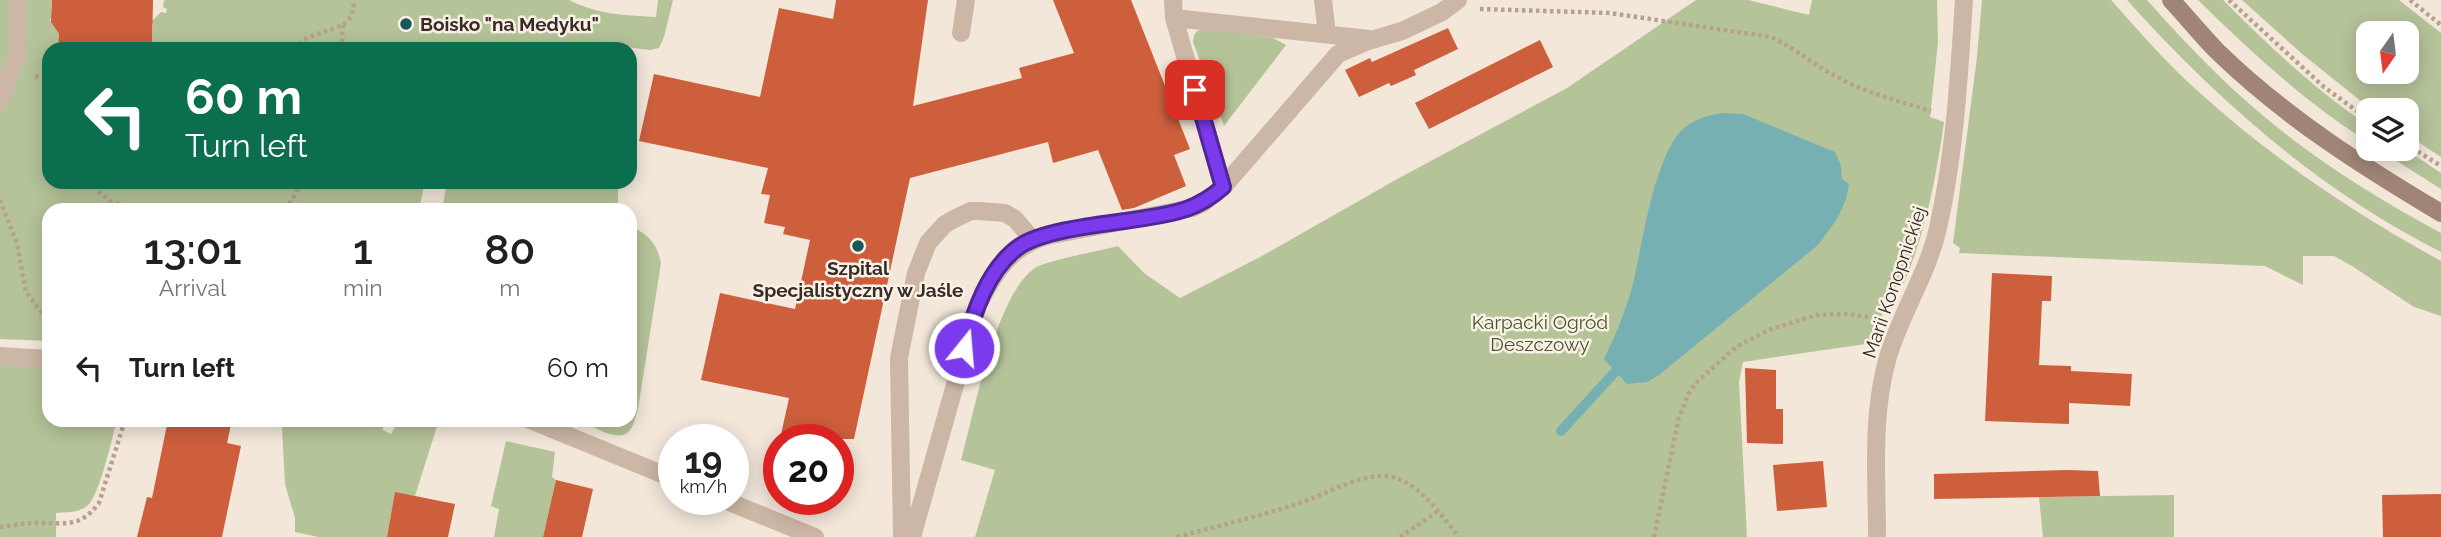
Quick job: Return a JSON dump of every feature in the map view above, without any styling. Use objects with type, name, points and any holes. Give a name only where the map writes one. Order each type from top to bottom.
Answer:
[{"type":"main road","points":[[2171,0],[2218,51],[2297,120],[2342,152],[2441,213]]},
{"type":"street","points":[[0,102],[17,54],[17,0]]},
{"type":"street","points":[[961,33],[966,0]]},
{"type":"street","points":[[1323,0],[1328,34]]},
{"type":"street","points":[[912,537],[977,307],[987,288],[1012,254],[1033,240],[1070,230],[1169,214],[1203,203],[1223,187],[1338,54],[1402,31],[1442,12],[1458,0]]},
{"type":"street","name":"Marii Konopnickiej","points":[[1877,537],[1877,425],[1882,383],[1896,334],[1938,231],[1955,118],[1964,0]]},
{"type":"street","points":[[1223,187],[1173,9],[1376,39]]},
{"type":"street","points":[[902,537],[900,358],[904,327],[921,258],[928,243],[944,225],[971,211],[1005,213],[1015,219],[1033,240]]},
{"type":"street","points":[[0,356],[42,359]]},
{"type":"street","points":[[547,427],[658,472]]},
{"type":"street","points":[[749,510],[815,537]]},
{"type":"path","points":[[302,42],[343,25],[352,16],[354,0]]},
{"type":"path","points":[[2229,0],[2323,87],[2356,110]]},
{"type":"path","points":[[2410,0],[2441,25]]},
{"type":"path","points":[[1442,12],[1478,8],[1610,13],[1771,37],[1785,43],[1829,73],[1862,89],[1955,118]]},
{"type":"path","points":[[342,42],[343,25]]},
{"type":"path","points":[[2419,152],[2441,166]]},
{"type":"path","points":[[96,189],[113,203]]},
{"type":"path","points":[[0,201],[17,244],[26,292],[42,313]]},
{"type":"path","points":[[1654,537],[1679,417],[1684,402],[1696,383],[1736,347],[1768,330],[1817,315],[1848,314]]},
{"type":"path","points":[[0,527],[37,523],[65,524],[80,521],[92,512],[99,503],[123,427]]},
{"type":"path","points":[[1177,537],[1300,503],[1354,482],[1376,477],[1392,477],[1421,493],[1459,537]]},
{"type":"path","points":[[1400,537],[1437,512]]},
{"type":"green space","points":[[0,0],[52,0],[51,10],[56,11],[50,20],[59,34],[58,42],[42,42],[42,189],[424,189],[420,203],[42,203],[42,341],[0,339]]},
{"type":"green space","points":[[164,0],[569,0],[601,11],[656,17],[658,0],[673,0],[659,48],[650,50],[637,48],[637,42],[152,42],[151,22],[161,12],[166,13],[167,9],[163,7]]},
{"type":"green space","name":"Karpacki Ogród Deszczowy","points":[[1696,0],[1748,0],[1809,15],[1812,0],[1937,0],[1938,42],[1930,117],[1944,122],[1929,204],[1912,263],[1904,283],[1891,290],[1872,343],[1743,362],[1739,382],[1747,537],[975,537],[995,470],[961,460],[998,328],[1021,282],[1035,268],[1118,246],[1144,273],[1180,298],[1262,256],[1399,178],[1567,88]]},
{"type":"green space","points":[[1982,0],[2111,0],[2188,82],[2256,140],[2346,205],[2441,261],[2441,316],[2414,307],[2334,256],[2303,256],[2303,285],[2265,266],[1959,253],[1960,248],[1953,243]]},
{"type":"green space","points":[[2127,0],[2147,0],[2219,76],[2315,156],[2364,189],[2441,233],[2441,252],[2354,201],[2272,141],[2197,73]]},
{"type":"green space","points":[[2198,0],[2223,0],[2292,66],[2356,116],[2356,134],[2279,76]]},
{"type":"green space","points":[[2242,0],[2399,0],[2441,33],[2441,157],[2419,143],[2419,98],[2357,98]]},
{"type":"green space","points":[[1205,29],[1273,38],[1286,45],[1224,126],[1193,42],[1196,32]]},
{"type":"green space","points":[[2419,158],[2441,173],[2441,189],[2397,161],[2419,161]]},
{"type":"green space","points":[[446,189],[618,189],[618,203],[443,203]]},
{"type":"green space","points":[[637,230],[651,240],[661,263],[637,412]]},
{"type":"green space","points":[[0,364],[42,367],[42,427],[115,427],[101,478],[92,499],[81,509],[56,513],[56,537],[0,537]]},
{"type":"green space","points":[[383,427],[383,430],[391,434],[395,427],[437,427],[415,496],[395,493],[387,537],[318,537],[295,532],[295,518],[285,484],[282,428]]},
{"type":"green space","points":[[593,427],[632,427],[625,434],[605,433]]},
{"type":"green space","points":[[506,441],[555,452],[552,477],[556,480],[543,537],[494,537],[499,509],[491,506]]},
{"type":"green space","points":[[2174,495],[2174,537],[2043,537],[2039,497]]},
{"type":"water","points":[[1724,113],[1743,114],[1835,152],[1841,166],[1842,179],[1849,184],[1846,199],[1837,219],[1818,245],[1659,375],[1647,382],[1627,384],[1604,359],[1633,284],[1659,172],[1674,140],[1684,128],[1703,118]]},
{"type":"building","points":[[52,0],[153,0],[152,42],[58,42],[59,34],[51,22]]},
{"type":"building","points":[[836,0],[928,0],[913,106],[1022,78],[1019,68],[1074,53],[1053,0],[1131,0],[1190,149],[1174,155],[1186,186],[1134,208],[1122,210],[1098,150],[1053,163],[1048,142],[910,178],[854,439],[854,424],[783,424],[789,398],[701,380],[720,293],[795,309],[810,240],[783,234],[785,227],[764,223],[770,195],[761,194],[768,168],[639,141],[654,74],[760,97],[779,8],[833,19]]},
{"type":"building","points":[[1448,28],[1458,49],[1414,70],[1416,75],[1391,86],[1389,83],[1359,97],[1345,70],[1370,58],[1372,62]]},
{"type":"building","points":[[1540,40],[1553,67],[1429,129],[1415,103]]},
{"type":"building","points":[[1992,273],[2052,276],[2051,301],[2042,301],[2039,365],[2071,366],[2071,371],[2132,374],[2130,406],[2069,403],[2069,424],[1985,421]]},
{"type":"building","points":[[1745,368],[1776,370],[1776,409],[1783,409],[1783,444],[1747,443]]},
{"type":"building","points":[[167,427],[230,427],[227,443],[241,446],[222,537],[137,537],[147,497],[152,498]]},
{"type":"building","points":[[1823,461],[1827,507],[1777,511],[1773,465]]},
{"type":"building","points":[[2098,471],[2100,496],[1934,499],[1934,474]]},
{"type":"building","points":[[556,480],[593,489],[582,537],[543,537]]},
{"type":"building","points":[[395,492],[455,504],[448,537],[387,537]]},
{"type":"building","points":[[2441,494],[2441,537],[2383,537],[2382,495]]},
{"type":"waterway","points":[[1561,431],[1625,361]]},
{"type":"place","name":"Boisko \"na Medyku\"","points":[[406,24]]},
{"type":"place","name":"Szpital Specjalistyczny w Jaśle","points":[[858,246]]},
{"type":"route","points":[[964,348],[977,307],[987,288],[998,271],[1021,246],[1070,230],[1192,208],[1223,187],[1195,90]]}]
